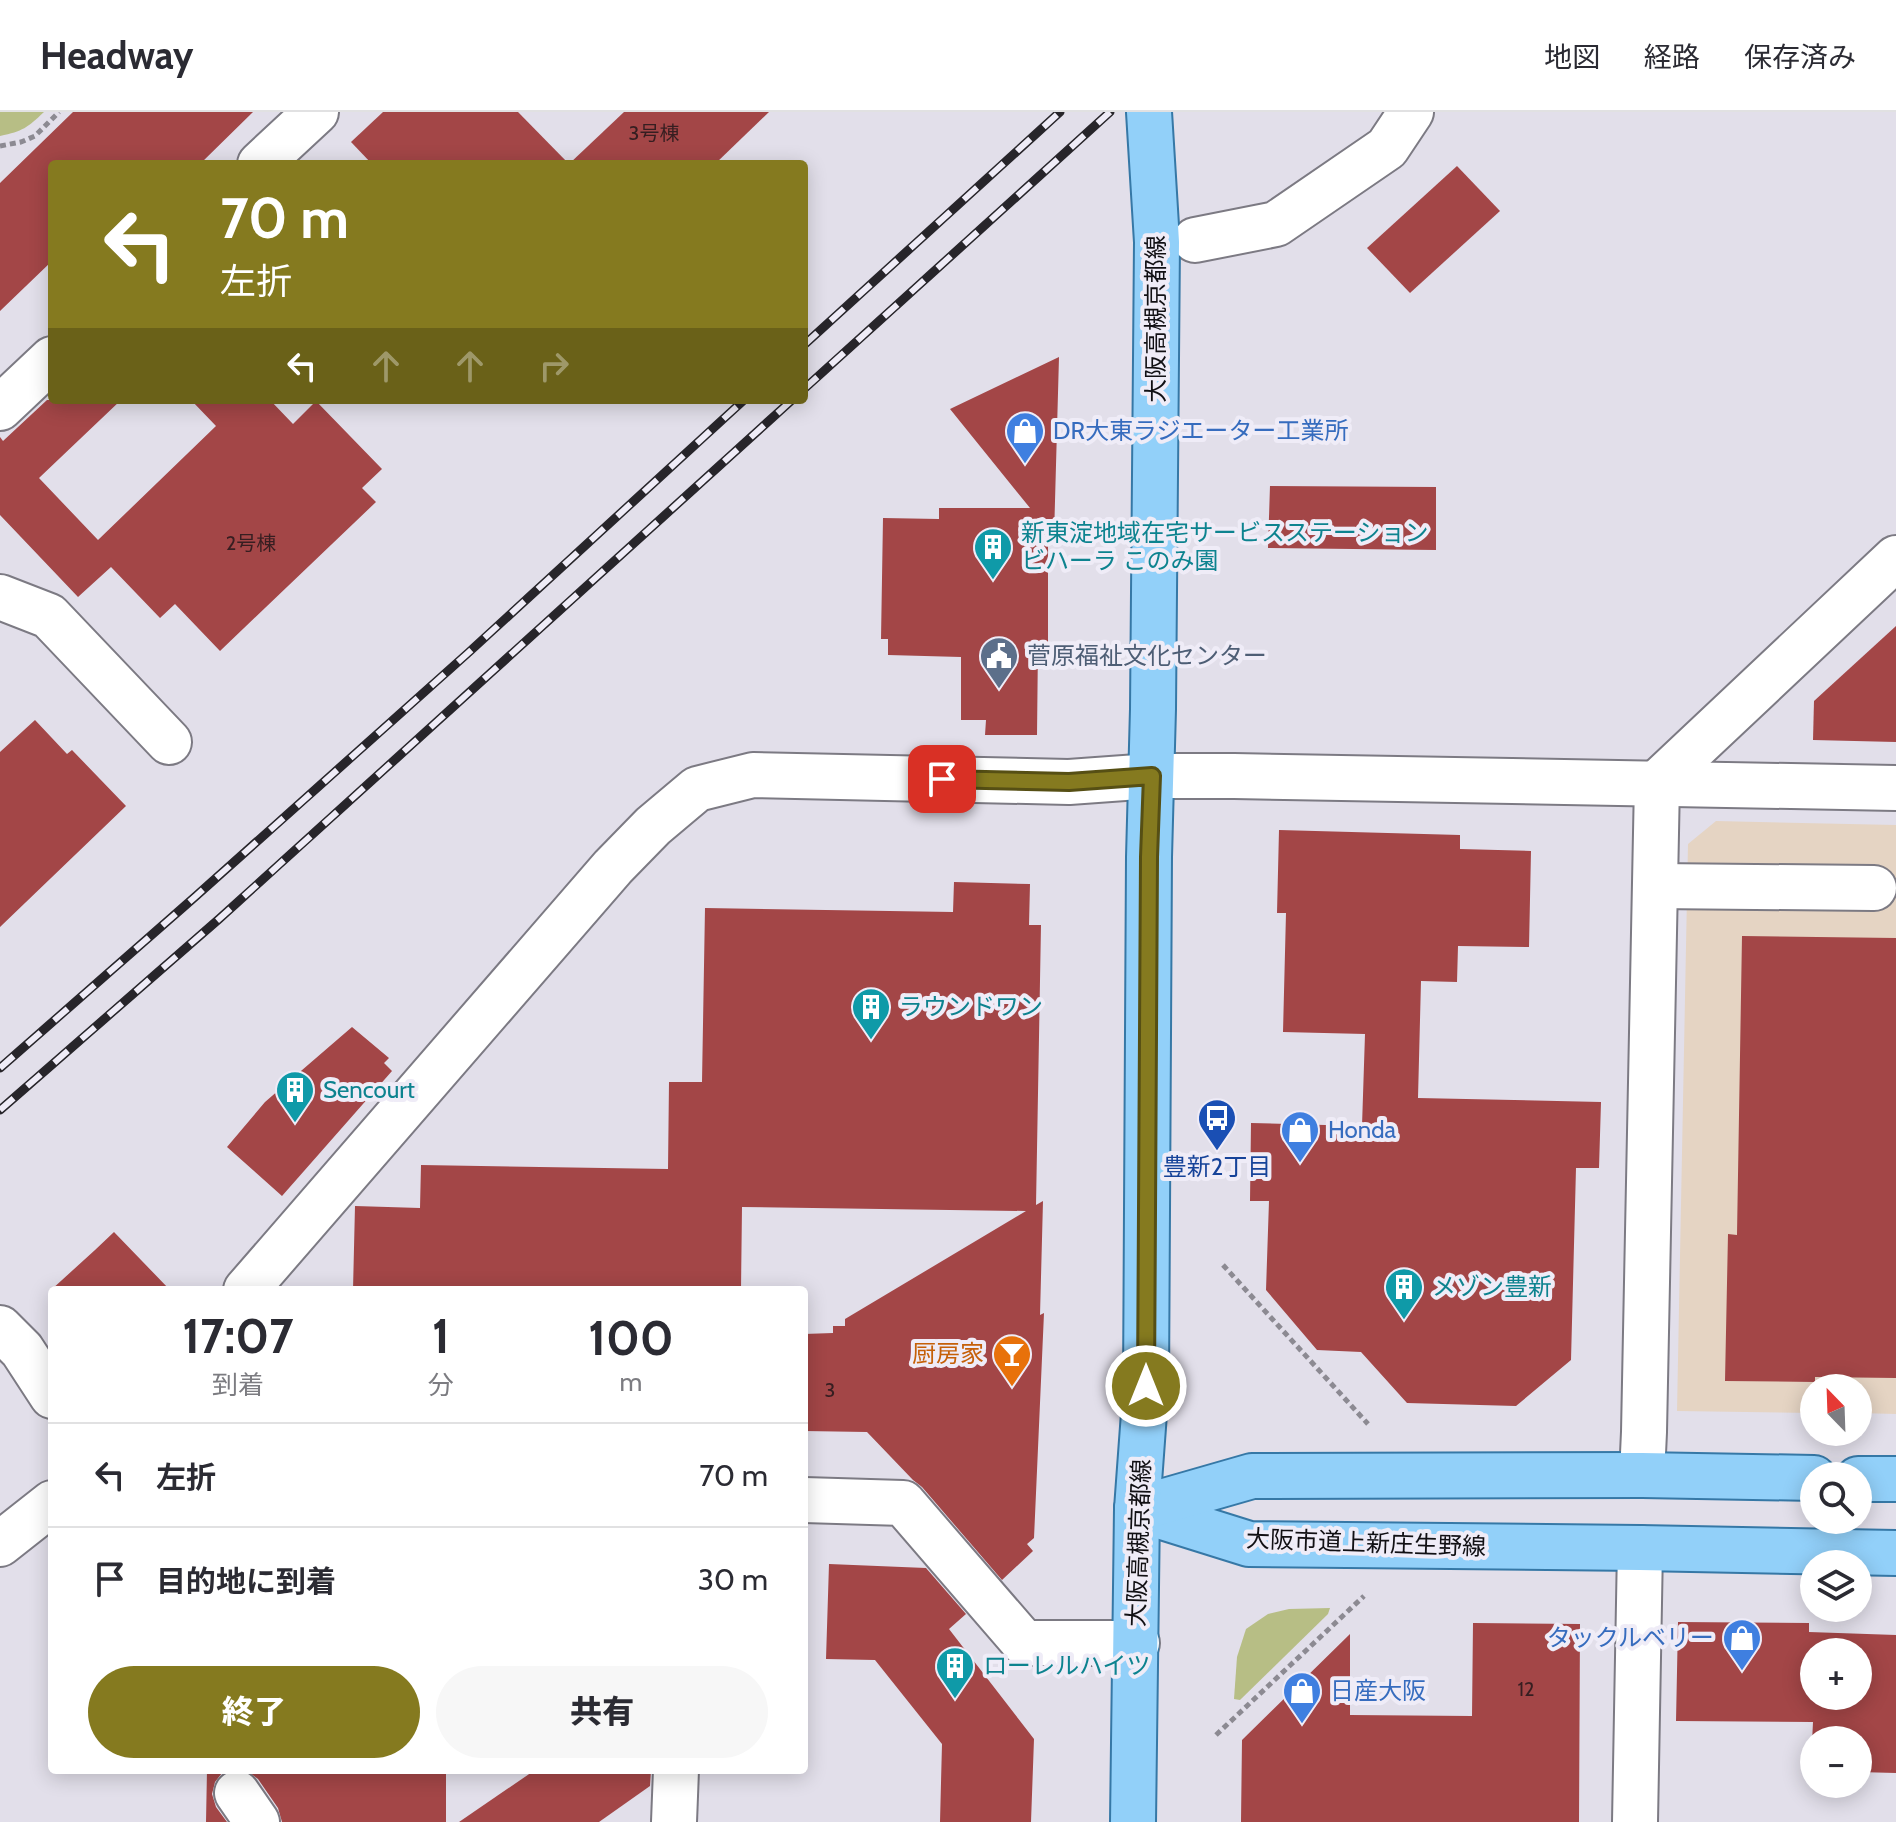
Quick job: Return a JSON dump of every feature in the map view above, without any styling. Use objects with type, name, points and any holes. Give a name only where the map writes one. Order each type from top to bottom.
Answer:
[{"type":"main road","name":"大阪高槻京都線","points":[[1133,1822],[1137,1509],[1146,1386],[1157,242],[1149,112]]},
{"type":"main road","points":[[1137,1509],[1252,1476],[1800,1478]]},
{"type":"main road","points":[[1872,1479],[1896,1479]]},
{"type":"main road","name":"大阪市道上新庄生野線","points":[[1137,1509],[1249,1544],[1896,1553]]},
{"type":"street","points":[[264,160],[316,112]]},
{"type":"street","points":[[1195,240],[1276,224],[1387,148],[1411,112]]},
{"type":"street","points":[[0,408],[48,363]]},
{"type":"street","points":[[1642,1475],[1657,783],[1896,558]]},
{"type":"street","points":[[0,597],[49,616],[169,742]]},
{"type":"street","points":[[249,1286],[613,867],[653,826],[697,789],[753,775],[1069,782],[1152,776],[1896,788]]},
{"type":"street","points":[[1656,886],[1874,888]]},
{"type":"street","points":[[0,1328],[22,1350],[48,1390]]},
{"type":"street","points":[[808,1500],[903,1503],[1024,1643],[1137,1643]]},
{"type":"street","points":[[0,1544],[48,1506]]},
{"type":"street","points":[[1635,1822],[1640,1548]]},
{"type":"street","points":[[663,1820],[675,1774]]},
{"type":"path","points":[[1,145],[35,136],[59,112]]},
{"type":"path","points":[[1223,1265],[1375,1431]]},
{"type":"path","points":[[1216,1735],[1371,1589]]},
{"type":"shaded area","points":[[1716,821],[1896,825],[1896,1414],[1872,1413],[1872,1374],[1800,1374],[1800,1413],[1677,1411],[1688,844]]},
{"type":"green space","points":[[0,112],[44,112],[24,128],[0,136]]},
{"type":"green space","points":[[1330,1608],[1328,1614],[1240,1700],[1234,1699],[1237,1657],[1246,1629],[1268,1614],[1289,1609]]},
{"type":"building","points":[[73,112],[253,112],[204,160],[48,160],[48,265],[0,311],[0,183]]},
{"type":"building","points":[[383,112],[518,112],[565,160],[368,160],[351,142]]},
{"type":"building","points":[[624,112],[769,112],[719,160],[573,160]]},
{"type":"building","points":[[1457,166],[1500,211],[1410,293],[1367,248]]},
{"type":"building","points":[[1059,357],[1054,537],[1048,530],[1048,643],[1038,643],[1037,735],[985,735],[986,720],[961,720],[961,657],[888,655],[888,639],[881,639],[883,518],[939,519],[939,508],[1030,508],[950,409]]},
{"type":"building","points":[[47,400],[48,404],[117,404],[39,478],[98,540],[216,426],[195,404],[274,404],[293,424],[313,404],[319,404],[382,469],[362,488],[376,502],[220,651],[175,604],[160,618],[111,567],[78,597],[0,515],[0,437],[3,441]]},
{"type":"building","points":[[1270,486],[1436,487],[1436,550],[1268,548]]},
{"type":"building","points":[[1896,626],[1896,742],[1813,740],[1814,701]]},
{"type":"building","points":[[35,720],[67,754],[72,750],[126,806],[0,927],[0,752]]},
{"type":"building","points":[[1279,830],[1460,835],[1460,849],[1531,851],[1529,947],[1458,946],[1457,982],[1421,981],[1418,1098],[1601,1102],[1599,1168],[1576,1168],[1571,1360],[1516,1406],[1407,1403],[1361,1352],[1317,1350],[1266,1290],[1269,1201],[1250,1201],[1251,1123],[1362,1126],[1365,1034],[1283,1032],[1286,913],[1277,913]]},
{"type":"building","points":[[954,882],[1030,884],[1029,925],[1041,925],[1036,1205],[1043,1201],[1040,1315],[1044,1313],[1034,1538],[1027,1544],[1033,1551],[1002,1580],[922,1487],[867,1432],[808,1431],[808,1334],[833,1333],[833,1326],[845,1326],[845,1319],[1026,1211],[742,1207],[741,1286],[353,1286],[355,1206],[420,1208],[421,1165],[668,1169],[669,1082],[702,1082],[705,908],[953,912]]},
{"type":"building","points":[[1742,936],[1896,938],[1896,1378],[1872,1378],[1872,1374],[1800,1374],[1800,1382],[1725,1381],[1728,1234],[1737,1235]]},
{"type":"building","name":"Sencourt","points":[[352,1027],[389,1058],[384,1063],[392,1071],[282,1196],[227,1147],[265,1102]]},
{"type":"building","points":[[114,1232],[166,1286],[55,1286]]},
{"type":"building","name":"ローレルハイツ","points":[[829,1564],[926,1568],[966,1614],[949,1629],[1034,1739],[1031,1822],[940,1822],[942,1744],[875,1660],[826,1659]]},
{"type":"building","points":[[1678,1622],[1809,1623],[1809,1632],[1896,1635],[1896,1773],[1872,1772],[1872,1726],[1813,1726],[1813,1722],[1676,1721]]},
{"type":"building","points":[[1473,1623],[1580,1624],[1579,1822],[1241,1822],[1242,1740],[1350,1634],[1350,1715],[1472,1716]]},
{"type":"building","points":[[207,1774],[221,1774],[212,1794],[216,1807],[227,1822],[206,1822]]},
{"type":"building","points":[[251,1774],[446,1774],[446,1822],[282,1822],[278,1808]]},
{"type":"building","points":[[529,1774],[651,1774],[650,1786],[599,1822],[459,1822]]},
{"type":"railway","points":[[808,341],[1060,112]]},
{"type":"railway","points":[[808,385],[1110,112]]},
{"type":"railway","points":[[0,1068],[468,653],[740,404]]},
{"type":"railway","points":[[0,1110],[219,919],[788,404]]},
{"type":"place","name":"DR大東ラジエーター工業所","points":[[1025,465]]},
{"type":"place","name":"新東淀地域在宅サービスステーション ビハーラ このみ園","points":[[993,581]]},
{"type":"place","name":"菅原福祉文化センター","points":[[999,690]]},
{"type":"place","name":"ラウンドワン","points":[[871,1041]]},
{"type":"place","name":"Sencourt","points":[[295,1124]]},
{"type":"place","name":"豊新2丁目","points":[[1217,1152]]},
{"type":"place","name":"Honda","points":[[1300,1164]]},
{"type":"place","name":"メゾン豊新","points":[[1404,1321]]},
{"type":"place","name":"厨房家","points":[[1012,1388]]},
{"type":"place","name":"タックルベリー","points":[[1742,1672]]},
{"type":"place","name":"ローレルハイツ","points":[[955,1700]]},
{"type":"place","name":"日産大阪","points":[[1302,1725]]},
{"type":"route","points":[[942,779],[1069,782],[1152,776],[1146,1386]]}]
